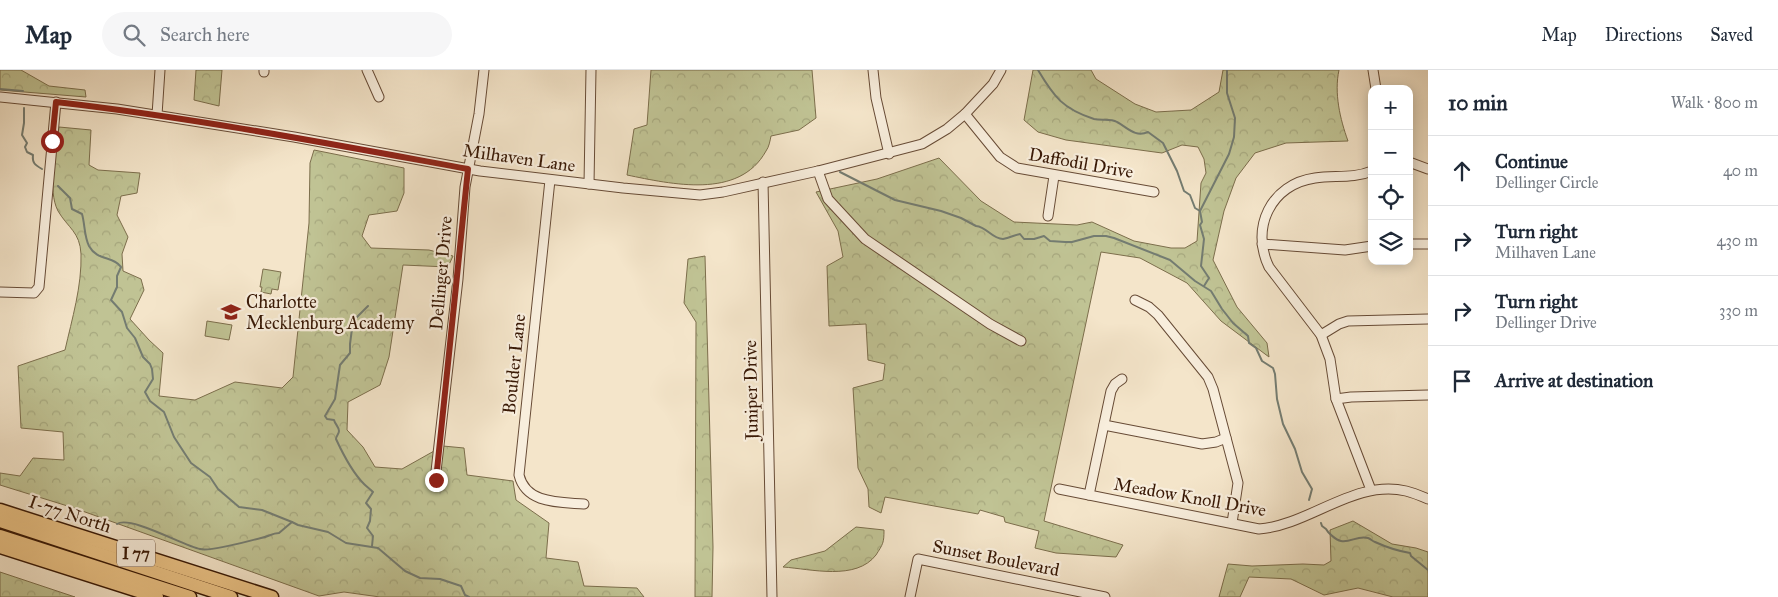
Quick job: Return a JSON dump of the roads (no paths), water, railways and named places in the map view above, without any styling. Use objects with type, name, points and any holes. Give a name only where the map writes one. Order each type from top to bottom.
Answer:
[{"type":"highway","name":"I-77 North","points":[[0,510],[272,597]]},
{"type":"highway","name":"I 77","points":[[0,521],[232,597]]},
{"type":"highway","name":"I 77","points":[[0,536],[190,597]]},
{"type":"highway","name":"I 77","points":[[0,547],[157,597]]},
{"type":"street","points":[[157,116],[160,70]]},
{"type":"street","points":[[368,70],[379,97]]},
{"type":"street","name":"Dellinger Drive","points":[[436,480],[468,169],[480,106],[484,70]]},
{"type":"street","points":[[589,184],[591,70]]},
{"type":"street","points":[[873,70],[876,98],[889,154]]},
{"type":"street","name":"Milhaven Lane","points":[[0,97],[56,102],[294,137],[468,169],[550,180],[700,194],[723,192],[763,182],[818,172],[912,148],[935,137],[965,114],[993,84],[1001,70]]},
{"type":"street","points":[[1373,70],[1375,85]]},
{"type":"street","points":[[0,292],[29,294],[34,293],[39,287],[56,102]]},
{"type":"street","name":"Daffodil Drive","points":[[965,114],[1004,161],[1026,171],[1154,192]]},
{"type":"street","points":[[1413,163],[1428,169]]},
{"type":"street","points":[[818,172],[828,199],[865,239],[990,324],[1021,342]]},
{"type":"street","points":[[1368,173],[1310,179],[1283,191],[1274,200],[1266,215],[1261,232],[1264,257],[1269,267],[1320,334],[1330,359],[1336,399],[1371,490]]},
{"type":"street","points":[[1048,216],[1054,176]]},
{"type":"street","name":"Boulder Lane","points":[[550,180],[519,475],[528,492],[538,498],[584,504]]},
{"type":"street","name":"Juniper Drive","points":[[763,182],[772,597]]},
{"type":"street","points":[[1262,244],[1344,250],[1368,247]]},
{"type":"street","points":[[1413,244],[1428,244]]},
{"type":"street","points":[[1135,300],[1158,314],[1208,377],[1213,389],[1238,483],[1232,523]]},
{"type":"street","points":[[1320,334],[1348,321],[1428,319]]},
{"type":"street","points":[[1089,495],[1111,391],[1115,384],[1122,379]]},
{"type":"street","points":[[1336,399],[1351,396],[1428,395]]},
{"type":"street","points":[[1104,425],[1202,444],[1226,438]]},
{"type":"street","name":"Meadow Knoll Drive","points":[[1059,489],[1259,529],[1283,525],[1356,494],[1371,490],[1407,491],[1428,499]]},
{"type":"street","name":"Sunset Boulevard","points":[[910,597],[918,559],[1105,597]]},
{"type":"waterway","points":[[1038,70],[1060,101],[1074,111],[1094,119],[1114,121],[1135,133],[1148,132],[1163,143],[1177,171],[1184,191],[1190,195],[1195,208],[1200,211],[1202,222],[1200,225],[1204,239],[1201,266],[1209,278],[1204,286]]},
{"type":"waterway","points":[[1200,211],[1229,154],[1234,137],[1235,118],[1227,93],[1227,70]]},
{"type":"waterway","points":[[0,89],[23,91]]},
{"type":"waterway","points":[[24,108],[22,135],[27,143],[25,147],[27,152],[33,155],[34,164],[42,169]]},
{"type":"waterway","points":[[840,172],[895,200],[961,218],[999,238],[1005,239],[1020,234],[1024,239],[1044,236],[1050,241],[1072,242],[1094,236],[1106,236],[1170,260],[1195,281],[1211,291],[1233,323],[1248,336],[1249,343],[1256,348],[1262,361],[1273,368],[1277,399],[1283,424],[1295,449],[1302,472],[1312,489],[1309,500]]},
{"type":"waterway","points":[[58,186],[70,198],[72,209],[82,214],[86,238],[92,251],[114,261],[121,267],[117,276],[117,287],[111,300],[122,312],[127,328],[135,338],[143,357],[152,369],[153,379],[145,392],[150,401],[164,412],[174,437],[191,463],[210,477],[218,489],[239,507],[262,510],[298,525],[328,532],[346,543],[378,548],[405,571],[420,578],[440,579],[461,586],[465,595],[469,597]]},
{"type":"waterway","points":[[368,306],[353,321],[350,353],[340,365],[335,399],[325,416],[327,419],[334,420],[339,431],[336,439],[345,456],[360,479],[373,492],[366,503],[371,509],[367,528],[373,536],[372,546]]},
{"type":"waterway","points":[[117,524],[124,522],[145,527],[192,547],[206,550],[230,546],[279,533],[292,522]]},
{"type":"waterway","points":[[1321,523],[1330,534],[1339,540],[1348,541],[1361,537],[1368,538],[1374,542],[1410,553],[1428,570]]},
{"type":"place","name":"Charlotte Mecklenburg Academy","points":[[231,312]]}]
